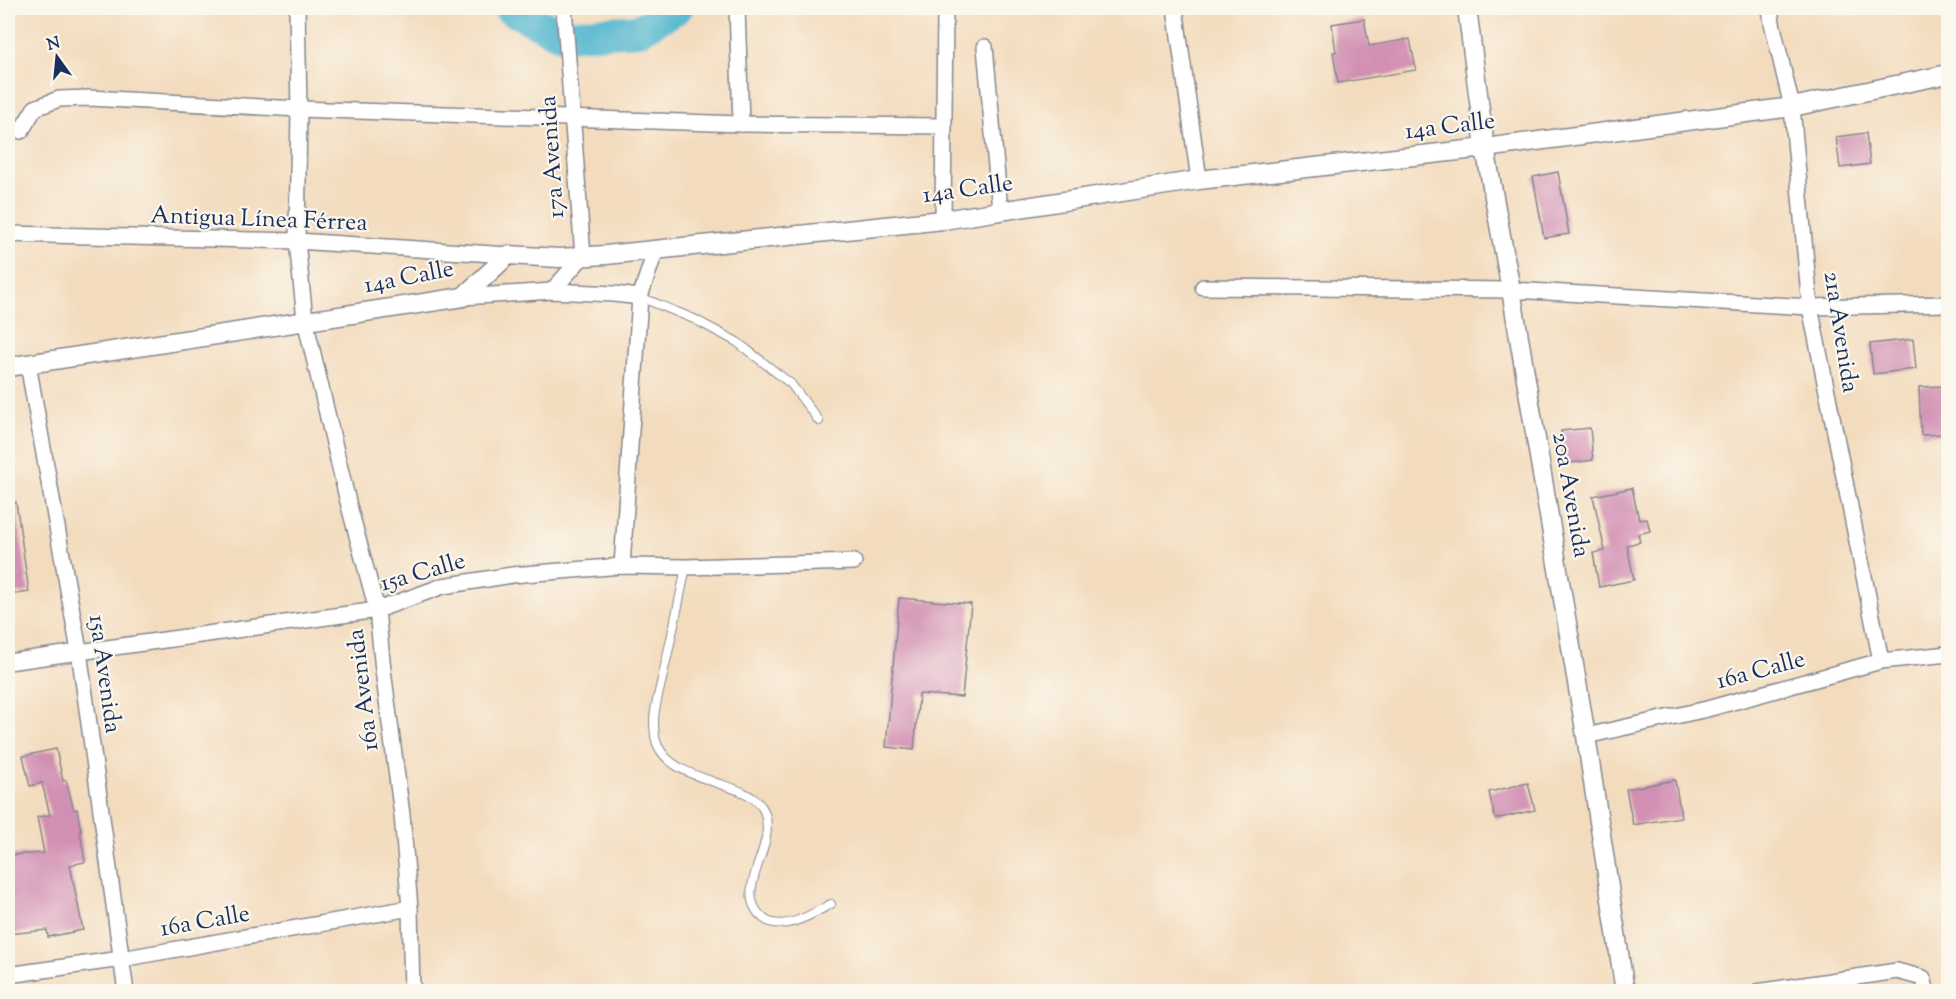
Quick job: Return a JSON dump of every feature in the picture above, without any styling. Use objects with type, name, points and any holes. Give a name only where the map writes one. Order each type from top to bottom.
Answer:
[{"type":"street","name":"16a Avenida","points":[[297,8],[299,110],[297,241],[305,320],[348,502],[377,610],[402,815],[410,908],[412,992]]},
{"type":"street","points":[[737,8],[741,124]]},
{"type":"street","points":[[943,220],[945,8]]},
{"type":"street","points":[[1175,8],[1199,180]]},
{"type":"street","name":"20a Avenida","points":[[1467,8],[1485,148],[1586,736],[1625,992]]},
{"type":"street","name":"21a Avenida","points":[[1770,8],[1792,107],[1810,307],[1881,661]]},
{"type":"street","name":"17a Avenida","points":[[565,13],[571,117],[584,256]]},
{"type":"street","points":[[986,47],[1000,210]]},
{"type":"street","name":"14a Calle","points":[[8,367],[464,297],[508,255],[559,258],[584,256],[943,220],[1199,180],[1485,148],[1792,107],[1948,75]]},
{"type":"street","points":[[21,130],[35,108],[58,99],[89,98],[299,110],[741,124],[944,126]]},
{"type":"street","name":"Antigua Línea Férrea","points":[[8,234],[297,241],[508,255]]},
{"type":"street","points":[[622,566],[640,297],[656,249]]},
{"type":"street","points":[[552,291],[584,256]]},
{"type":"street","points":[[1203,286],[1511,290],[1810,307],[1948,304]]},
{"type":"street","points":[[464,297],[552,291],[640,297]]},
{"type":"street","name":"15a Avenida","points":[[28,364],[79,651],[126,992]]},
{"type":"street","name":"15a Calle","points":[[8,662],[377,610],[443,586],[512,575],[622,566],[686,567],[854,562]]},
{"type":"street","name":"16a Calle","points":[[1586,736],[1707,709],[1881,661],[1948,654]]},
{"type":"street","name":"16a Calle","points":[[8,975],[121,960],[410,908]]},
{"type":"street","points":[[1757,992],[1897,970],[1923,978],[1927,992]]},
{"type":"lane","points":[[640,297],[694,319],[737,342],[791,384],[819,421]]},
{"type":"lane","points":[[686,567],[654,718],[657,745],[665,757],[679,768],[744,793],[756,800],[764,810],[768,837],[752,884],[751,899],[756,911],[766,921],[782,924],[801,919],[831,904]]},
{"type":"building","points":[[1364,19],[1369,46],[1410,39],[1416,70],[1338,83],[1333,52],[1336,52],[1332,24]]},
{"type":"building","points":[[1866,133],[1870,164],[1840,168],[1836,137]]},
{"type":"building","points":[[1558,172],[1569,234],[1544,238],[1533,177]]},
{"type":"building","points":[[1913,339],[1916,369],[1873,374],[1870,344]]},
{"type":"building","points":[[1948,386],[1948,434],[1921,435],[1919,387]]},
{"type":"building","points":[[1590,428],[1593,460],[1564,464],[1561,431]]},
{"type":"building","points":[[1632,488],[1639,520],[1647,519],[1650,531],[1638,534],[1640,542],[1627,545],[1634,580],[1599,587],[1593,553],[1605,551],[1593,496]]},
{"type":"building","points":[[16,502],[29,592],[8,595],[8,503]]},
{"type":"building","points":[[899,598],[971,604],[962,697],[919,694],[914,750],[886,747]]},
{"type":"building","points":[[56,749],[63,781],[66,780],[74,810],[77,809],[81,831],[85,862],[70,865],[83,930],[48,937],[47,930],[8,934],[8,855],[44,853],[37,817],[50,815],[42,783],[30,786],[23,756]]},
{"type":"building","points":[[1675,780],[1681,817],[1633,825],[1626,789]]},
{"type":"building","points":[[1528,783],[1535,810],[1495,819],[1489,792]]},
{"type":"waterway","points":[[509,8],[561,35],[639,30],[677,8]]}]
